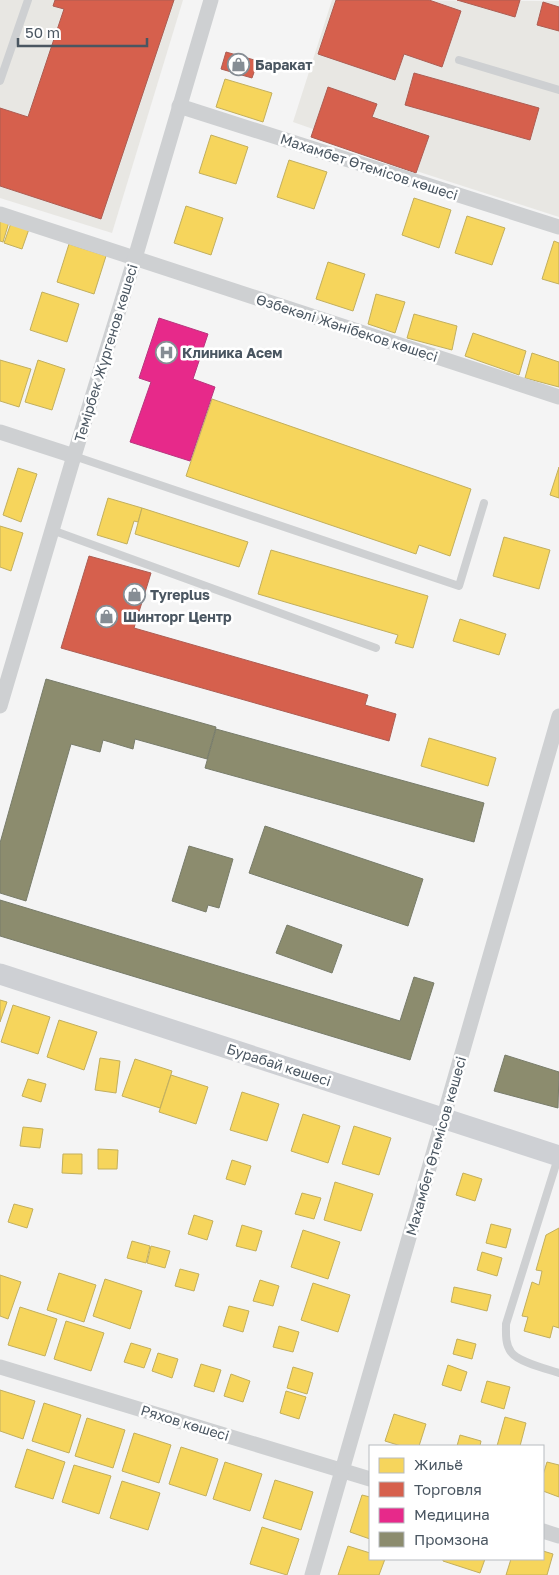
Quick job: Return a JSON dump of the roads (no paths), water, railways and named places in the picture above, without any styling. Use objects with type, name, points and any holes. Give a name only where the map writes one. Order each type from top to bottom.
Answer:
[{"type":"street","name":"Темірбек Жүргенов көшесі","points":[[0,704],[211,0]]},
{"type":"street","name":"Махамбет Өтемісов көшесі","points":[[179,106],[559,227]]},
{"type":"street","name":"Өзбекәлі Жәнібеков көшесі","points":[[0,214],[559,397]]},
{"type":"street","points":[[0,432],[74,456]]},
{"type":"street","name":"Махамбет Өтемісов көшесі","points":[[312,1575],[559,716]]},
{"type":"street","name":"Бурабай көшесі","points":[[0,974],[559,1156]]},
{"type":"street","name":"Ряхов көшесі","points":[[0,1367],[369,1479]]},
{"type":"street","points":[[544,1531],[559,1536]]},
{"type":"lane","points":[[0,80],[28,0]]},
{"type":"lane","points":[[459,60],[559,90]]},
{"type":"lane","points":[[74,456],[459,586],[484,503]]},
{"type":"lane","points":[[52,530],[376,648]]},
{"type":"lane","points":[[559,1156],[506,1324],[506,1339],[511,1352],[525,1361],[559,1373]]},
{"type":"place","name":"Баракат","points":[[239,65]]},
{"type":"place","name":"Клиника Асем","points":[[166,353]]},
{"type":"place","name":"Tyreplus","points":[[134,595]]},
{"type":"place","name":"Шинторг Центр","points":[[107,617]]}]
